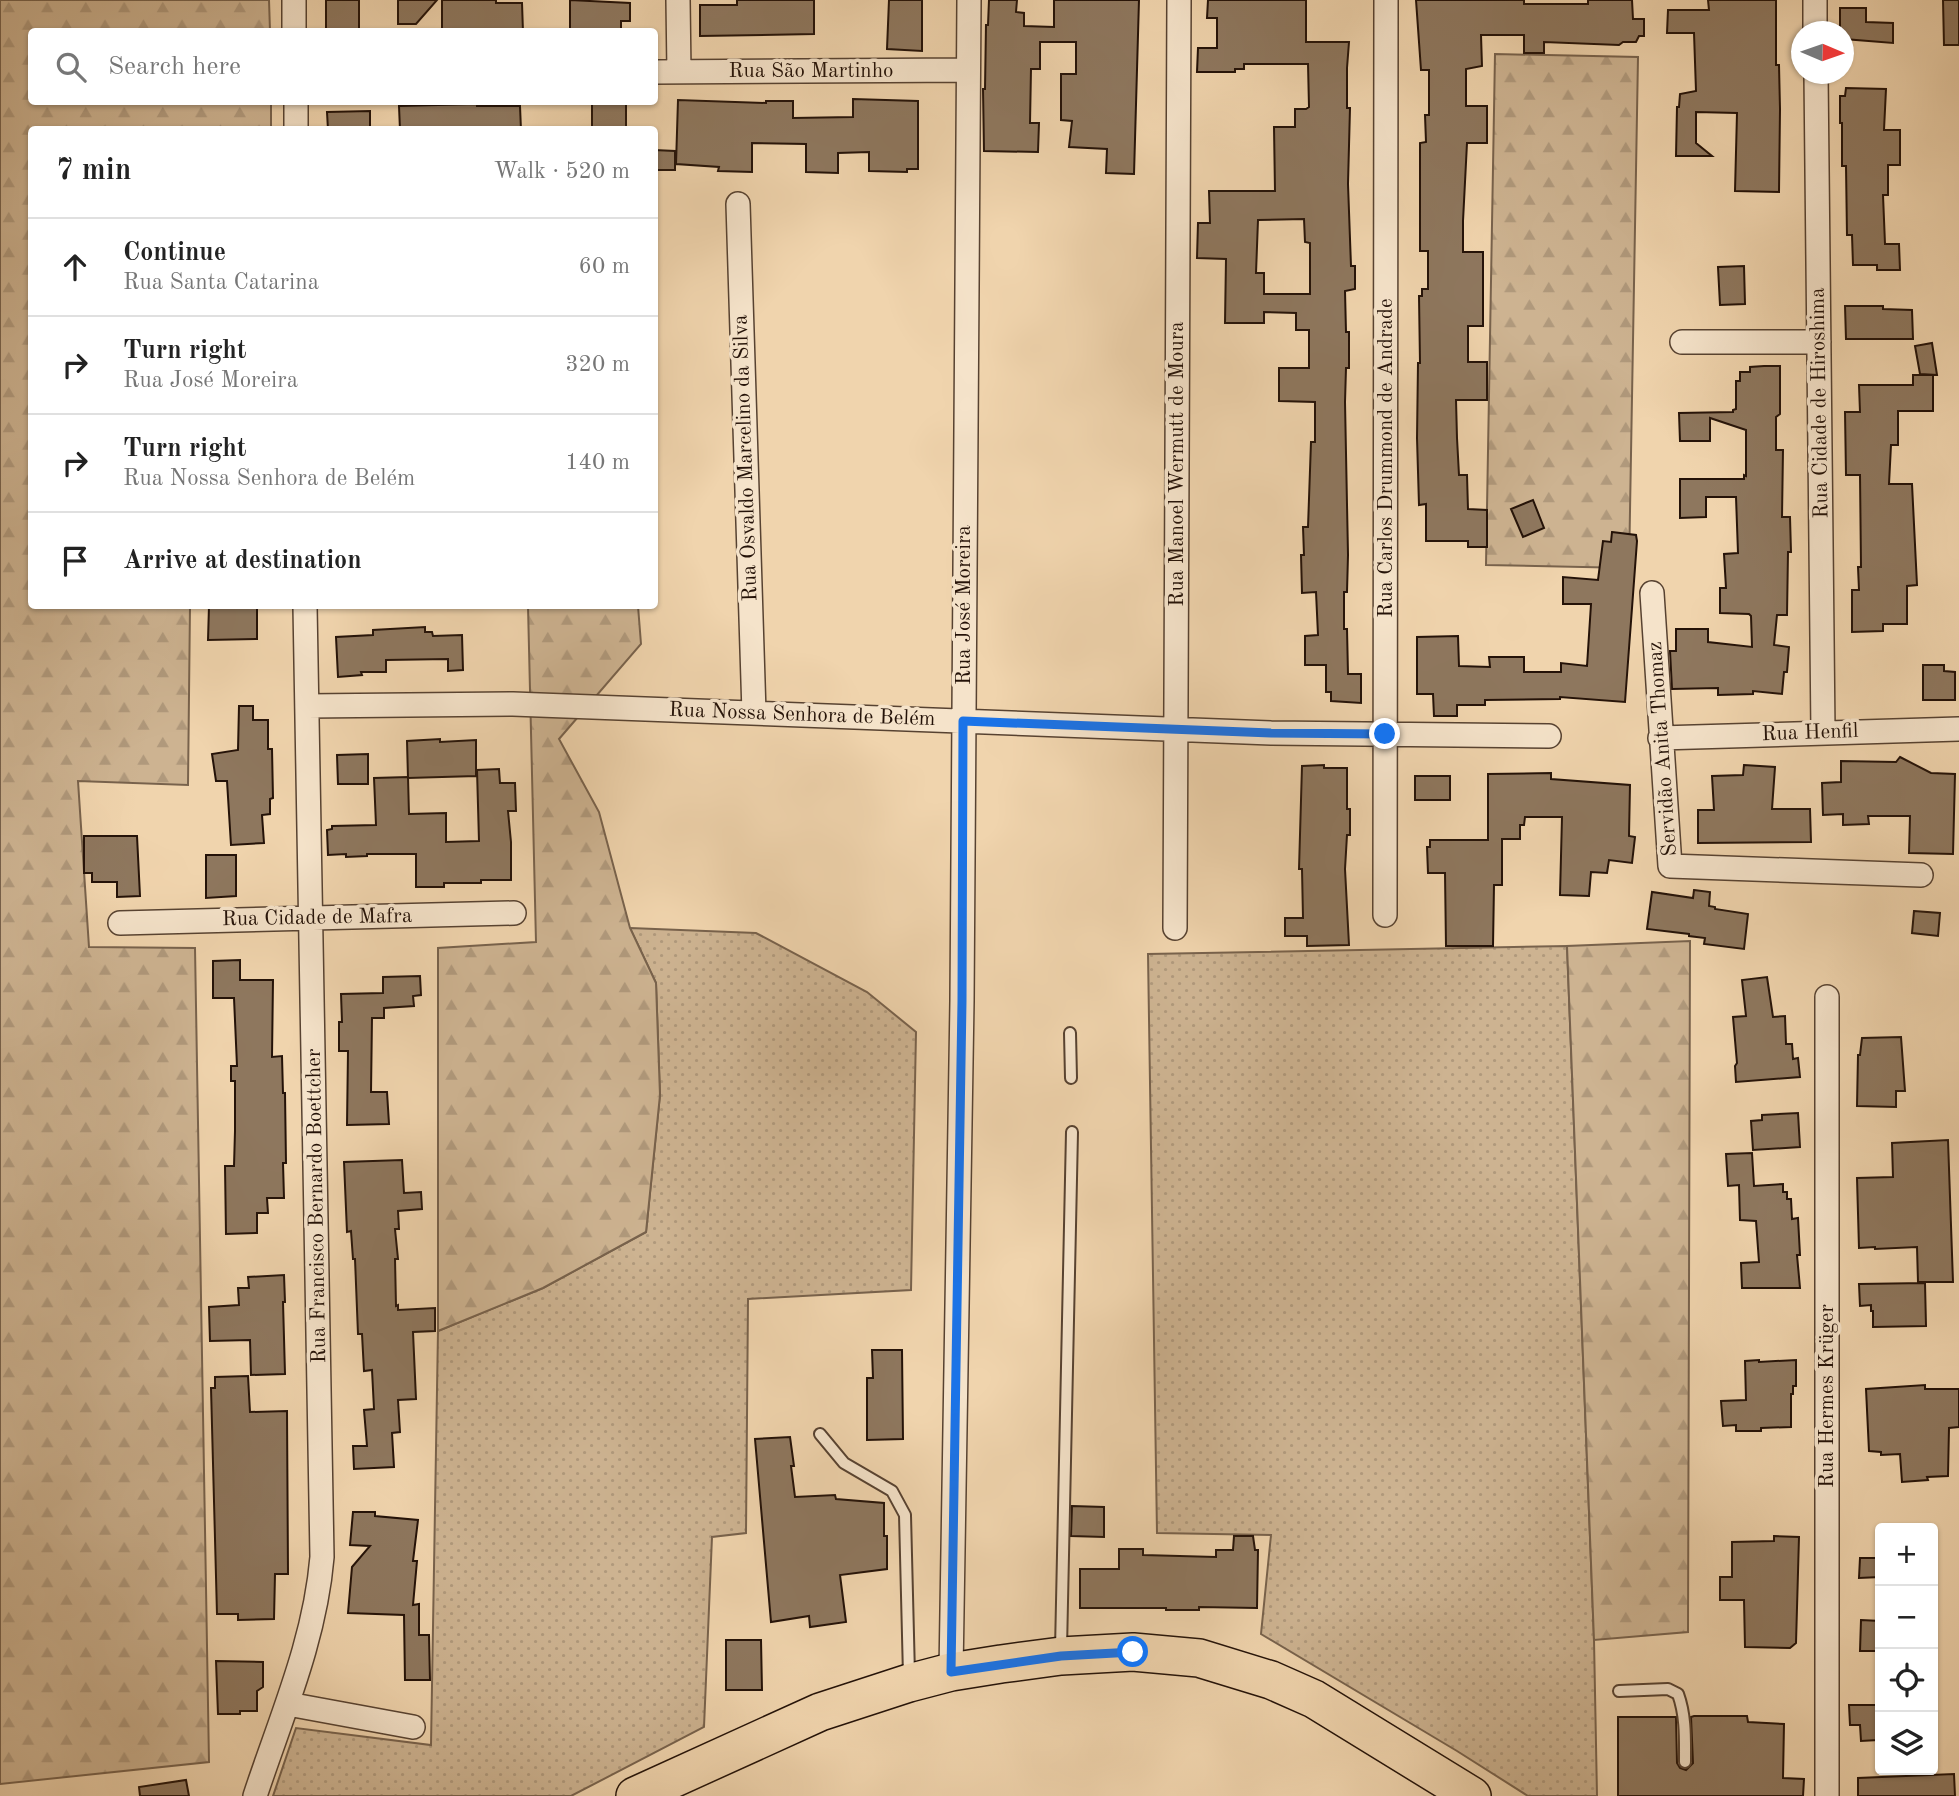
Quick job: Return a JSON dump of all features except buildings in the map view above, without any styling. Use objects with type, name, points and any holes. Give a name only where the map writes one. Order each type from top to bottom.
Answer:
[{"type":"main road","points":[[635,1796],[820,1712],[909,1683],[951,1672],[1061,1656],[1133,1652],[1199,1658],[1271,1680],[1314,1699],[1472,1796]]},
{"type":"street","points":[[294,0],[294,28]]},
{"type":"street","points":[[678,0],[678,72]]},
{"type":"street","name":"Rua José Moreira","points":[[951,1672],[962,1001],[969,0]]},
{"type":"street","name":"Rua Manoel Wermutt de Moura","points":[[1175,928],[1179,0]]},
{"type":"street","name":"Rua Carlos Drummond de Andrade","points":[[1385,915],[1386,0]]},
{"type":"street","points":[[1815,0],[1815,21]]},
{"type":"street","name":"Rua São Martinho","points":[[658,72],[968,70]]},
{"type":"street","name":"Rua Cidade de Hiroshima","points":[[1816,84],[1824,732]]},
{"type":"street","points":[[296,105],[296,126]]},
{"type":"street","name":"Rua Osvaldo Marcelino da Silva","points":[[738,204],[754,713]]},
{"type":"street","points":[[1682,342],[1819,342]]},
{"type":"street","name":"Servidão Anita Thomaz","points":[[1652,593],[1670,866],[1920,875]]},
{"type":"street","name":"Rua Francisco Bernardo Boettcher","points":[[255,1796],[288,1704],[313,1621],[322,1557],[305,609]]},
{"type":"street","name":"Rua Nossa Senhora de Belém","points":[[307,706],[513,704],[1175,729],[1549,736]]},
{"type":"street","name":"Rua Henfil","points":[[1660,738],[1959,729]]},
{"type":"street","name":"Rua Cidade de Mafra","points":[[120,923],[514,913]]},
{"type":"street","name":"Rua Hermes Krüger","points":[[1827,997],[1827,1796]]},
{"type":"street","points":[[288,1704],[413,1727]]},
{"type":"lane","points":[[1070,1033],[1071,1079]]},
{"type":"lane","points":[[1061,1656],[1072,1132]]},
{"type":"lane","points":[[820,1434],[844,1463],[892,1492],[905,1515],[909,1683]]},
{"type":"lane","points":[[1619,1691],[1668,1689],[1678,1694],[1684,1709],[1685,1762]]},
{"type":"green space","points":[[0,0],[269,0],[270,28],[28,28],[28,105],[271,105],[271,126],[28,126],[28,609],[190,609],[188,785],[78,781],[89,947],[195,948],[209,1762],[0,1784]]},
{"type":"green space","points":[[1495,54],[1638,57],[1629,568],[1486,565]]},
{"type":"green space","points":[[528,609],[638,609],[641,644],[559,739],[599,812],[630,928],[656,983],[660,1095],[646,1232],[543,1288],[438,1331],[438,948],[536,942]]},
{"type":"green space","points":[[630,928],[756,933],[867,992],[916,1032],[911,1290],[748,1299],[746,1533],[712,1537],[704,1727],[571,1796],[273,1796],[296,1728],[431,1745],[438,1331],[543,1288],[646,1232],[660,1095],[656,983]]},
{"type":"green space","points":[[1690,941],[1688,1632],[1594,1640],[1567,946]]},
{"type":"green space","points":[[1567,946],[1594,1640],[1597,1796],[1528,1796],[1261,1634],[1271,1535],[1157,1533],[1148,954]]},
{"type":"route","points":[[1133,1652],[1061,1656],[951,1672],[962,1001],[963,721],[1271,733],[1385,734]]}]
